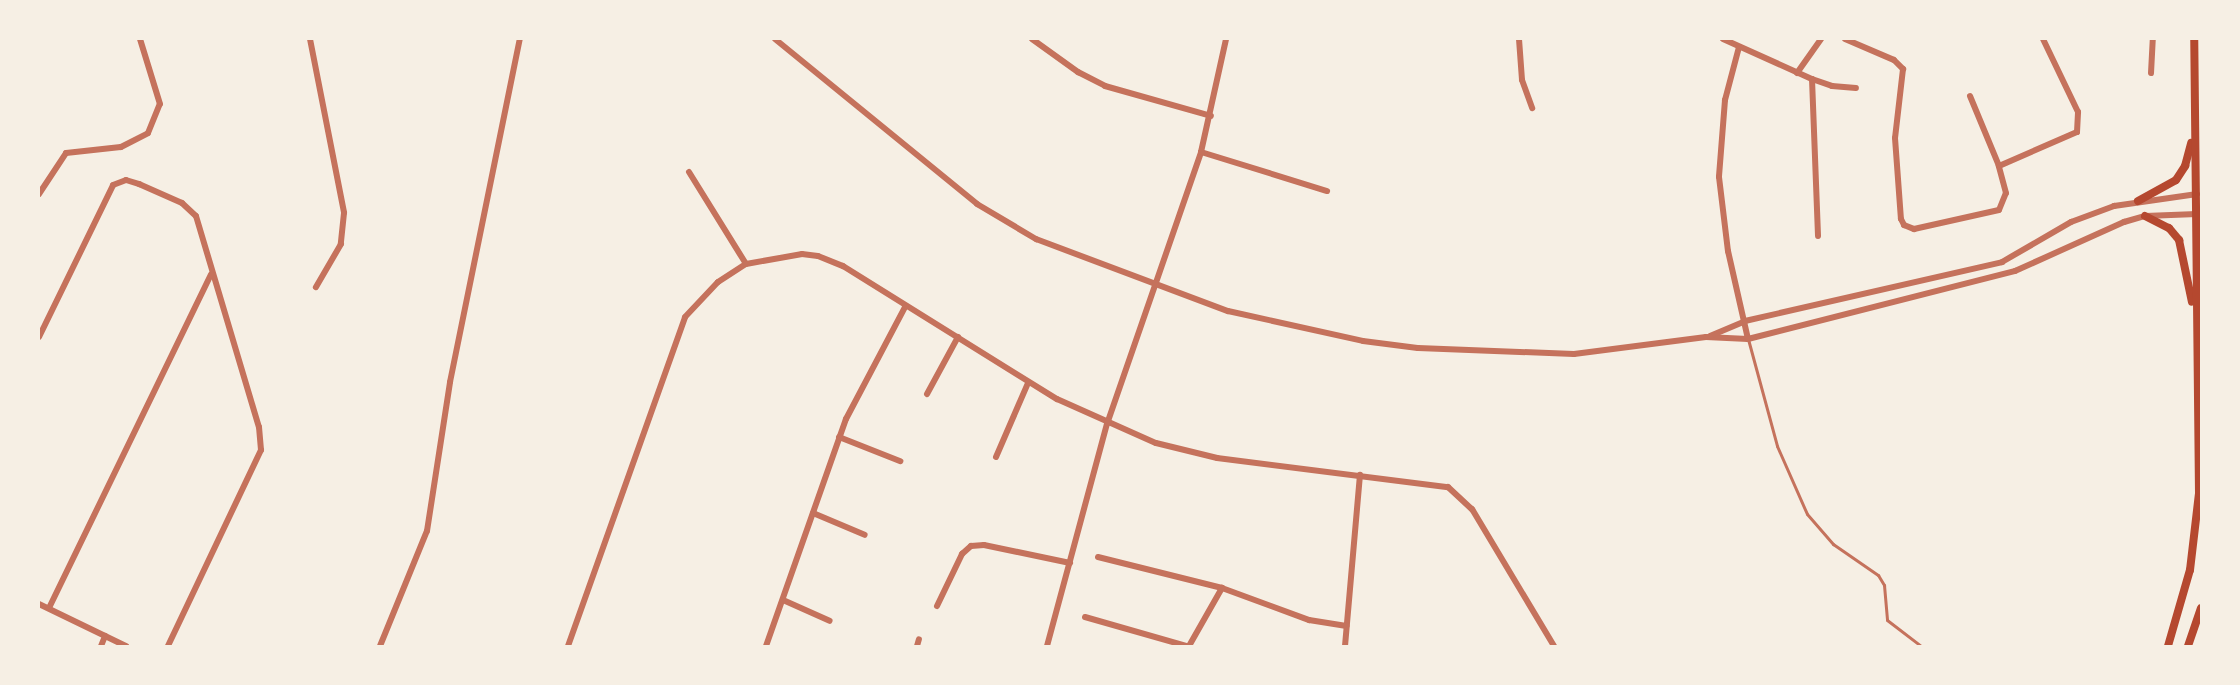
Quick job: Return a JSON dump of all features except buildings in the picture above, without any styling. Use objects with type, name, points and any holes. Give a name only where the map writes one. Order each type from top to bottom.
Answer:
[{"type":"main road","points":[[2168,646],[2186,587],[2196,527],[2198,214],[2194,129],[2194,39]]},
{"type":"main road","points":[[2138,201],[2179,177],[2187,162],[2194,129]]},
{"type":"main road","points":[[2145,216],[2169,228],[2182,244],[2197,338]]},
{"type":"main road","points":[[2188,646],[2201,608]]},
{"type":"street","points":[[39,194],[66,153],[121,147],[148,133],[160,104],[140,39]]},
{"type":"street","points":[[310,39],[344,213],[341,244],[316,287]]},
{"type":"street","points":[[380,646],[427,531],[450,382],[520,39]]},
{"type":"street","points":[[775,39],[977,204],[1006,222],[1071,254],[1157,287],[1283,325],[1418,348],[1574,354],[1706,337],[1748,339],[2015,271],[2102,230],[2145,216],[2198,214]]},
{"type":"street","points":[[1032,39],[1078,72],[1105,86],[1211,116]]},
{"type":"street","points":[[1047,646],[1107,424],[1157,287],[1201,152],[1211,116],[1226,39]]},
{"type":"street","points":[[1519,39],[1522,80],[1532,108]]},
{"type":"street","points":[[1723,39],[1812,79],[1832,86],[1856,88]]},
{"type":"street","points":[[1797,73],[1821,39]]},
{"type":"street","points":[[1845,39],[1894,60],[1903,69],[1894,124],[1904,225],[1920,229],[2000,210],[2006,193],[1999,166],[1970,96]]},
{"type":"street","points":[[1999,166],[2071,136],[2079,126],[2078,111],[2043,39]]},
{"type":"street","points":[[2151,73],[2152,39]]},
{"type":"street","points":[[1739,47],[1725,100],[1719,177],[1728,251],[1748,339]]},
{"type":"street","points":[[1812,79],[1818,236]]},
{"type":"street","points":[[1201,152],[1327,191]]},
{"type":"street","points":[[689,172],[746,264]]},
{"type":"street","points":[[39,337],[110,190],[120,181],[153,190],[190,209],[203,232],[212,273],[259,427],[261,450],[168,646]]},
{"type":"street","points":[[39,199],[45,185]]},
{"type":"street","points":[[1706,337],[1745,321],[2002,262],[2087,215],[2138,201],[2197,194]]},
{"type":"street","points":[[568,646],[680,326],[698,299],[746,264],[786,254],[818,256],[849,270],[1028,383],[1107,424],[1188,452],[1437,483],[1456,492],[1481,522],[1554,646]]},
{"type":"street","points":[[49,608],[212,273]]},
{"type":"street","points":[[766,646],[839,437],[905,307]]},
{"type":"street","points":[[927,393],[958,337]]},
{"type":"street","points":[[996,457],[1028,383]]},
{"type":"street","points":[[839,437],[900,461]]},
{"type":"street","points":[[1345,646],[1360,475]]},
{"type":"street","points":[[813,513],[865,535]]},
{"type":"street","points":[[937,606],[962,554],[971,546],[984,545],[1070,563]]},
{"type":"street","points":[[1098,557],[1222,588],[1290,614],[1347,626]]},
{"type":"street","points":[[1085,617],[1188,646],[1222,588]]},
{"type":"street","points":[[783,600],[830,621]]},
{"type":"street","points":[[39,604],[126,646]]},
{"type":"street","points":[[100,646],[105,636]]},
{"type":"street","points":[[917,646],[919,639]]},
{"type":"lane","points":[[1748,339],[1777,446],[1807,514],[1833,544],[1878,575],[1884,585],[1887,620],[1921,646]]}]
